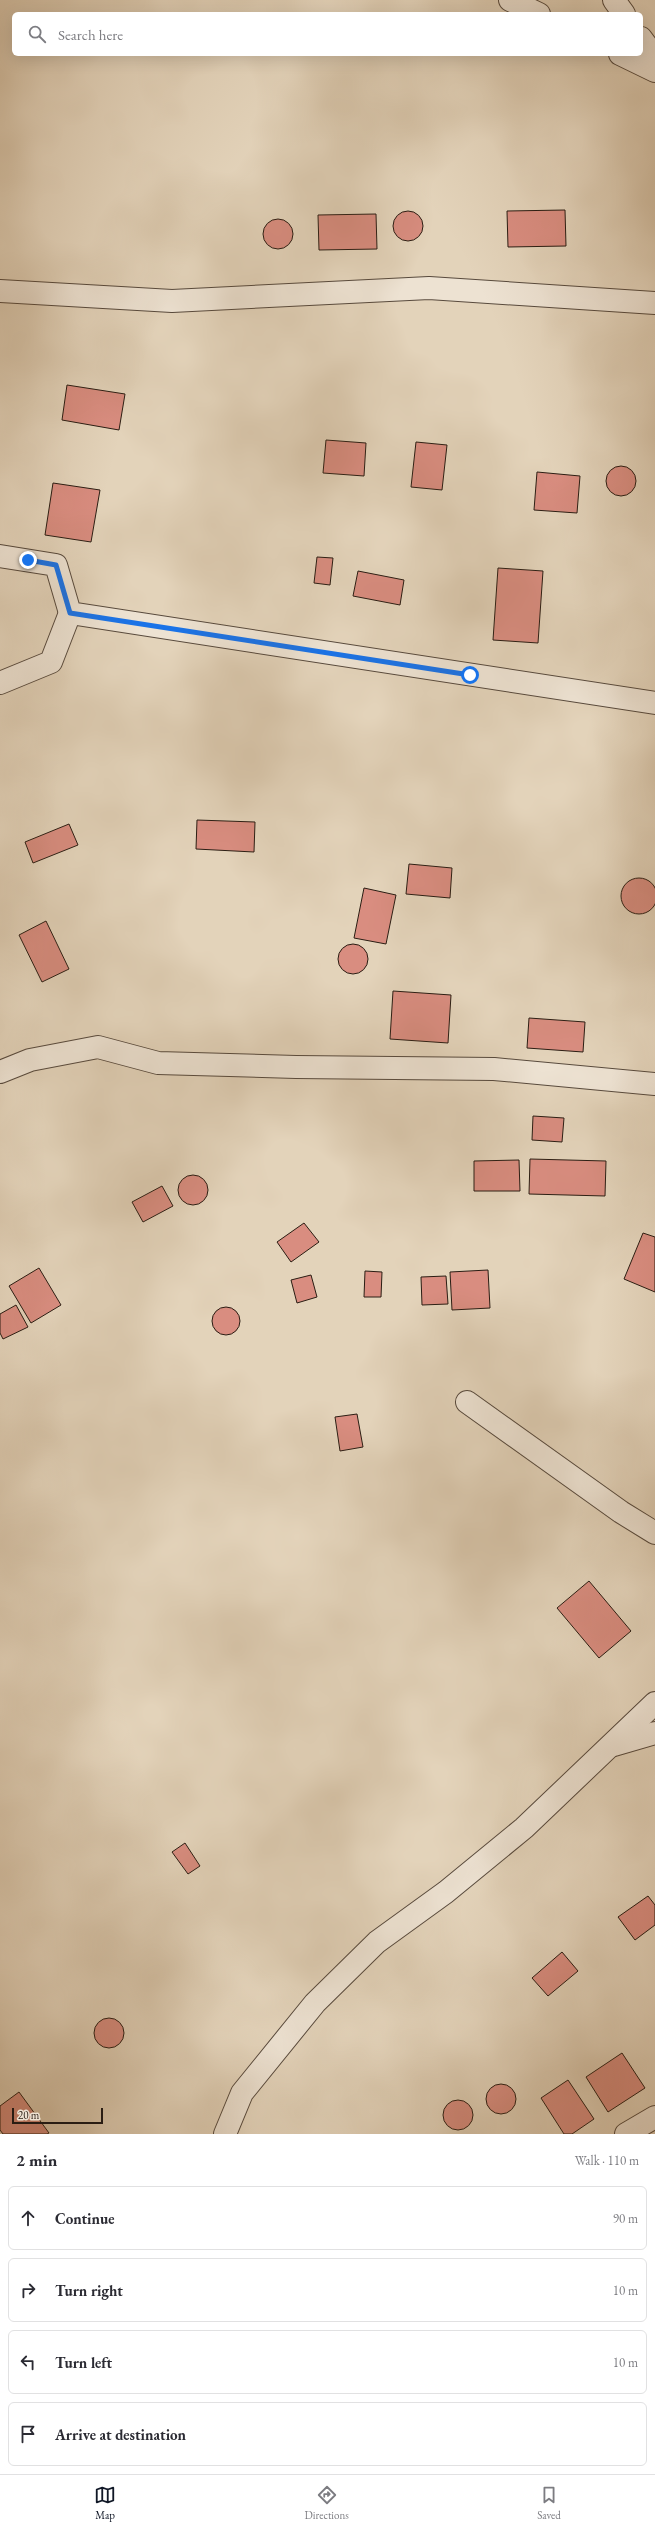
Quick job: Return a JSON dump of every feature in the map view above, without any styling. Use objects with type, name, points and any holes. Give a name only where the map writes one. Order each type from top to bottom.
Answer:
[{"type":"street","points":[[510,0],[534,12]]},
{"type":"street","points":[[614,0],[623,12]]},
{"type":"street","points":[[643,41],[655,57]]},
{"type":"street","points":[[624,56],[655,71]]},
{"type":"street","points":[[0,292],[172,301],[429,288],[655,302]]},
{"type":"street","points":[[0,556],[56,565],[70,613],[51,662],[0,683]]},
{"type":"street","points":[[70,613],[655,703]]},
{"type":"street","points":[[0,1072],[30,1060],[98,1047],[158,1063],[296,1067],[494,1069],[655,1084]]},
{"type":"street","points":[[467,1402],[621,1512],[655,1533]]},
{"type":"street","points":[[225,2134],[242,2094],[315,2003],[377,1942],[446,1892],[524,1828],[655,1703]]},
{"type":"street","points":[[611,1746],[655,1733]]},
{"type":"street","points":[[626,2134],[655,2117]]},
{"type":"building","points":[[565,210],[566,246],[508,247],[507,211]]},
{"type":"building","points":[[408,211],[414,212],[422,220],[422,232],[414,240],[408,241],[402,240],[394,232],[393,226],[394,220],[402,212]]},
{"type":"building","points":[[376,214],[377,249],[319,250],[318,215]]},
{"type":"building","points":[[278,219],[284,220],[292,228],[292,240],[284,248],[278,249],[272,248],[264,240],[263,234],[264,228],[272,220]]},
{"type":"building","points":[[67,385],[125,394],[119,430],[62,420]]},
{"type":"building","points":[[326,440],[366,443],[364,476],[323,473]]},
{"type":"building","points":[[416,442],[447,445],[442,490],[411,487]]},
{"type":"building","points":[[621,466],[631,471],[636,481],[631,491],[621,496],[611,491],[606,481],[611,471]]},
{"type":"building","points":[[537,472],[580,476],[577,513],[534,510]]},
{"type":"building","points":[[53,483],[100,490],[91,542],[45,535]]},
{"type":"building","points":[[317,557],[333,558],[330,585],[314,583]]},
{"type":"building","points":[[498,568],[543,571],[538,643],[493,640]]},
{"type":"building","points":[[358,571],[404,580],[400,605],[353,596]]},
{"type":"building","points":[[197,820],[255,822],[254,852],[196,849]]},
{"type":"building","points":[[69,824],[78,845],[33,863],[25,842]]},
{"type":"building","points":[[409,864],[452,868],[450,898],[406,894]]},
{"type":"building","points":[[643,878],[652,883],[656,889],[656,903],[652,909],[646,913],[632,913],[626,909],[622,903],[622,889],[626,883],[632,879]]},
{"type":"building","points":[[364,888],[396,895],[386,944],[354,938]]},
{"type":"building","points":[[46,921],[69,969],[42,982],[19,935]]},
{"type":"building","points":[[353,944],[363,949],[368,959],[363,969],[353,974],[343,969],[338,959],[343,949]]},
{"type":"building","points":[[393,991],[451,995],[448,1043],[390,1039]]},
{"type":"building","points":[[529,1018],[585,1022],[583,1052],[527,1048]]},
{"type":"building","points":[[533,1116],[564,1118],[562,1142],[532,1140]]},
{"type":"building","points":[[530,1159],[606,1161],[605,1196],[529,1194]]},
{"type":"building","points":[[519,1160],[520,1191],[474,1191],[474,1161]]},
{"type":"building","points":[[193,1175],[203,1180],[208,1190],[203,1200],[193,1205],[183,1200],[178,1190],[183,1180]]},
{"type":"building","points":[[162,1186],[173,1206],[143,1222],[132,1202]]},
{"type":"building","points":[[304,1223],[319,1242],[291,1262],[277,1242]]},
{"type":"building","points":[[643,1233],[655,1237],[655,1292],[624,1279]]},
{"type":"building","points":[[39,1268],[61,1305],[31,1323],[9,1286]]},
{"type":"building","points":[[488,1270],[490,1308],[452,1310],[450,1272]]},
{"type":"building","points":[[365,1271],[382,1272],[381,1297],[364,1297]]},
{"type":"building","points":[[311,1275],[317,1297],[297,1303],[291,1280]]},
{"type":"building","points":[[446,1276],[448,1304],[422,1305],[421,1277]]},
{"type":"building","points":[[16,1305],[28,1327],[3,1339],[0,1333],[0,1314]]},
{"type":"building","points":[[226,1307],[232,1308],[236,1311],[239,1315],[239,1327],[236,1331],[232,1334],[226,1335],[220,1334],[216,1331],[213,1327],[212,1321],[213,1315],[216,1311],[220,1308]]},
{"type":"building","points":[[357,1414],[363,1447],[340,1451],[335,1417]]},
{"type":"building","points":[[589,1581],[631,1631],[599,1658],[557,1608]]},
{"type":"building","points":[[185,1843],[200,1866],[188,1874],[172,1852]]},
{"type":"building","points":[[648,1896],[655,1905],[655,1925],[635,1940],[618,1917]]},
{"type":"building","points":[[562,1952],[578,1971],[548,1996],[532,1978]]},
{"type":"building","points":[[109,2018],[115,2019],[123,2027],[123,2039],[115,2047],[109,2048],[103,2047],[95,2039],[94,2033],[95,2027],[103,2019]]},
{"type":"building","points":[[622,2053],[645,2088],[608,2112],[586,2077]]},
{"type":"building","points":[[568,2080],[594,2119],[572,2134],[564,2134],[541,2098]]},
{"type":"building","points":[[501,2084],[511,2089],[516,2099],[511,2109],[501,2114],[491,2109],[486,2099],[491,2089]]},
{"type":"building","points":[[19,2092],[49,2133],[3,2134],[0,2130],[0,2106]]},
{"type":"building","points":[[458,2100],[468,2105],[473,2115],[468,2125],[458,2130],[448,2125],[443,2115],[448,2105]]},
{"type":"route","points":[[28,560],[56,565],[70,613],[470,675]]}]
